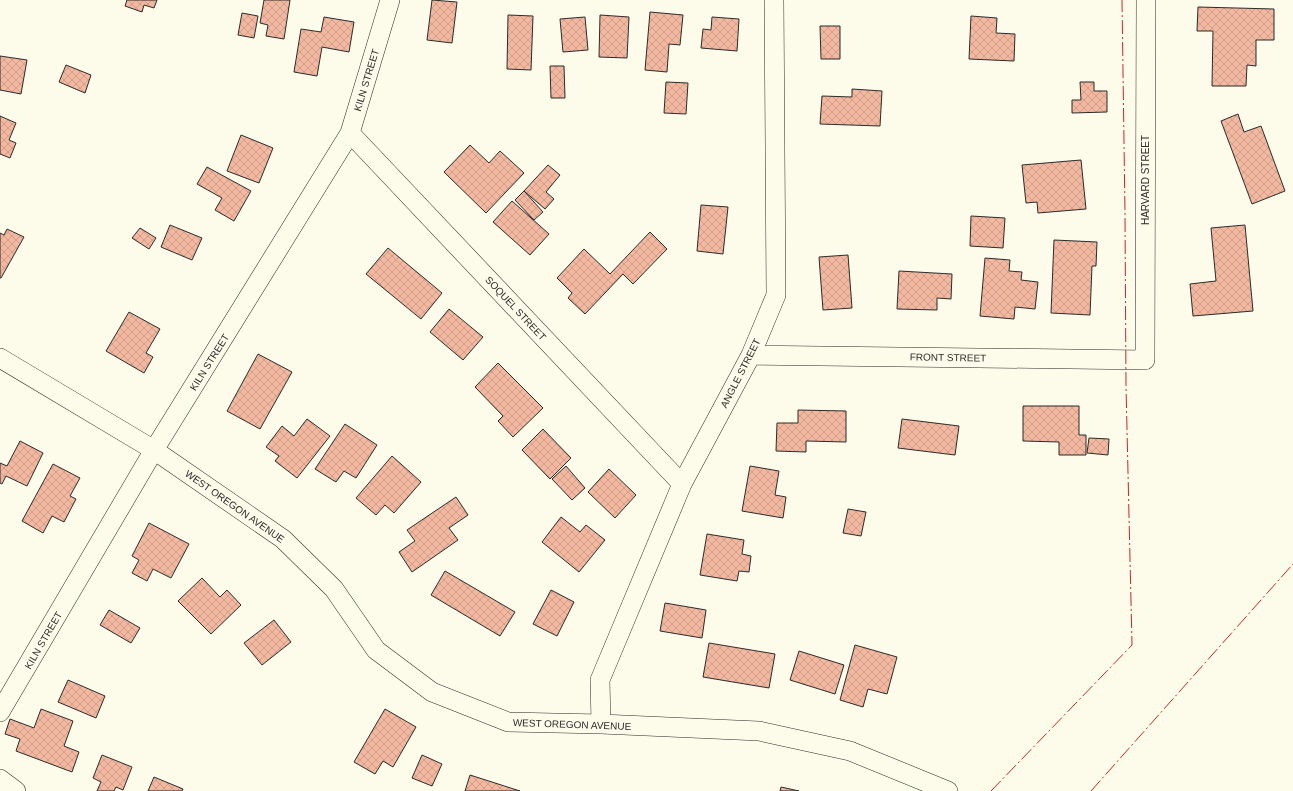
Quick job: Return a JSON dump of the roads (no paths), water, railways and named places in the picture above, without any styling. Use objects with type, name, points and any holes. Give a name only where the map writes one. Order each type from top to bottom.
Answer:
[{"type":"street","name":"KILN STREET","points":[[0,712],[154,450],[350,133],[390,0]]},
{"type":"street","name":"ANGLE STREET","points":[[601,724],[600,680],[682,484],[751,355],[776,296],[774,0]]},
{"type":"street","name":"HARVARD STREET","points":[[1145,360],[1146,0]]},
{"type":"street","name":"SOQUEL STREET","points":[[350,133],[682,484]]},
{"type":"street","name":"FRONT STREET","points":[[751,355],[1145,360]]},
{"type":"street","name":"WEST OREGON AVENUE","points":[[0,358],[154,450],[283,539],[334,589],[376,650],[432,692],[508,722],[601,724],[759,731],[850,751],[948,791]]},
{"type":"street","points":[[0,779],[16,791]]}]
